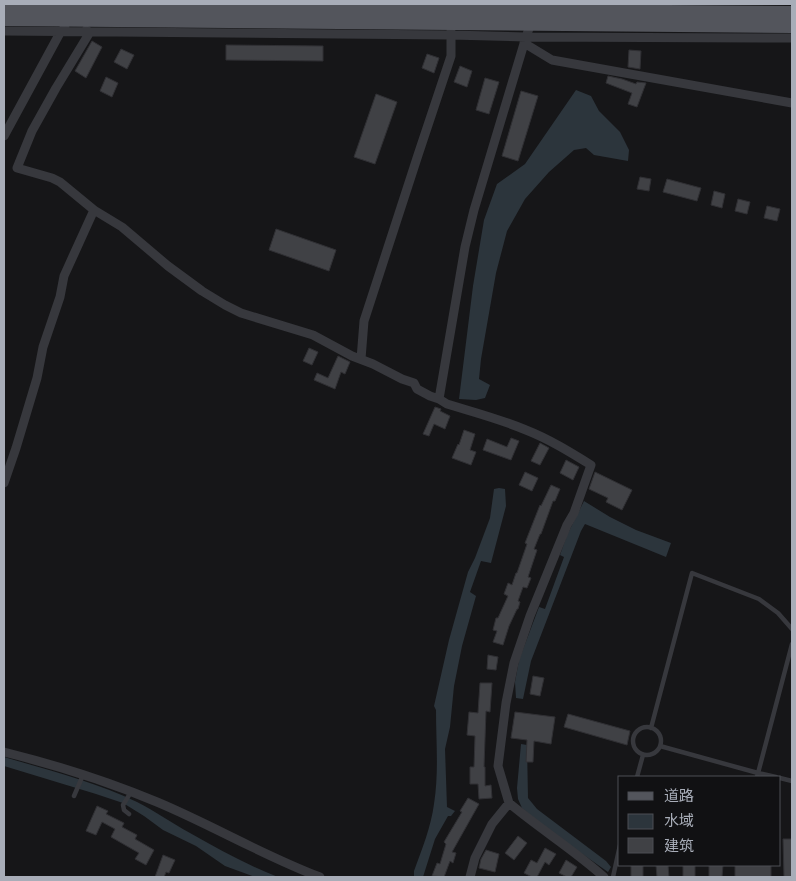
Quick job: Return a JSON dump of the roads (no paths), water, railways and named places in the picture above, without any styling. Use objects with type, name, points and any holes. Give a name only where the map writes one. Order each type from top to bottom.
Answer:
[{"type":"main road","points":[[4,7],[73,14]]},
{"type":"main road","points":[[192,11],[451,29],[529,29],[668,18],[792,13]]},
{"type":"main road","points":[[4,19],[73,14],[192,11],[529,29]]},
{"type":"main road","points":[[668,18],[792,26]]},
{"type":"street","points":[[4,136],[61,31],[73,14],[90,32]]},
{"type":"street","points":[[4,31],[451,29],[451,56],[364,322],[361,359]]},
{"type":"street","points":[[529,29],[792,38]]},
{"type":"street","points":[[529,29],[552,60],[792,103]]},
{"type":"street","points":[[440,399],[465,247],[474,210],[529,29]]},
{"type":"street","points":[[90,32],[32,131],[17,168],[60,182],[94,210],[122,227],[168,266],[225,305],[241,313],[313,335],[352,356],[414,383],[417,389],[447,404],[526,430],[591,465],[574,513],[567,525],[530,616],[514,663],[506,703],[498,766],[508,803],[587,862],[604,877]]},
{"type":"street","points":[[4,483],[37,378],[45,341],[60,297],[64,276],[94,210]]},
{"type":"street","points":[[4,752],[62,767],[83,777],[157,802],[295,868],[320,877]]},
{"type":"street","points":[[470,877],[475,858],[492,824],[508,803]]},
{"type":"street","points":[[292,877],[295,868]]},
{"type":"lane","points":[[651,728],[692,572],[759,599],[778,613],[792,629]]},
{"type":"lane","points":[[660,746],[757,775],[792,644]]},
{"type":"lane","points":[[651,728],[660,735],[660,746],[654,754],[643,755],[634,748],[633,737],[640,729],[651,728]]},
{"type":"lane","points":[[637,776],[643,755]]},
{"type":"lane","points":[[74,796],[83,777]]},
{"type":"lane","points":[[129,814],[124,810],[123,805],[130,794]]},
{"type":"lane","points":[[612,877],[618,853]]},
{"type":"water","points":[[576,90],[591,96],[599,111],[620,132],[629,150],[628,161],[594,155],[586,148],[574,150],[549,172],[525,199],[507,231],[496,273],[479,379],[490,385],[485,398],[476,400],[459,399],[473,286],[484,220],[497,184],[525,164]]},
{"type":"water","points":[[494,489],[505,489],[506,506],[491,563],[481,561],[470,592],[476,596],[462,646],[445,749],[447,807],[455,811],[451,816],[448,816],[435,839],[423,877],[414,877],[414,871],[431,821],[436,792],[437,745],[436,710],[434,706],[449,640],[468,572],[490,518]]},
{"type":"water","points":[[584,501],[636,530],[671,543],[666,557],[585,524],[531,661],[523,699],[516,698],[515,682],[519,660],[539,607],[545,609],[564,557],[560,555],[567,535]]},
{"type":"water","points":[[521,744],[527,745],[528,798],[537,809],[606,861],[611,867],[608,872],[544,827],[522,808],[518,799],[517,788]]},
{"type":"water","points":[[4,757],[72,777],[121,795],[144,806],[222,851],[278,877],[255,877],[225,866],[196,846],[163,830],[123,803],[4,766]]}]
